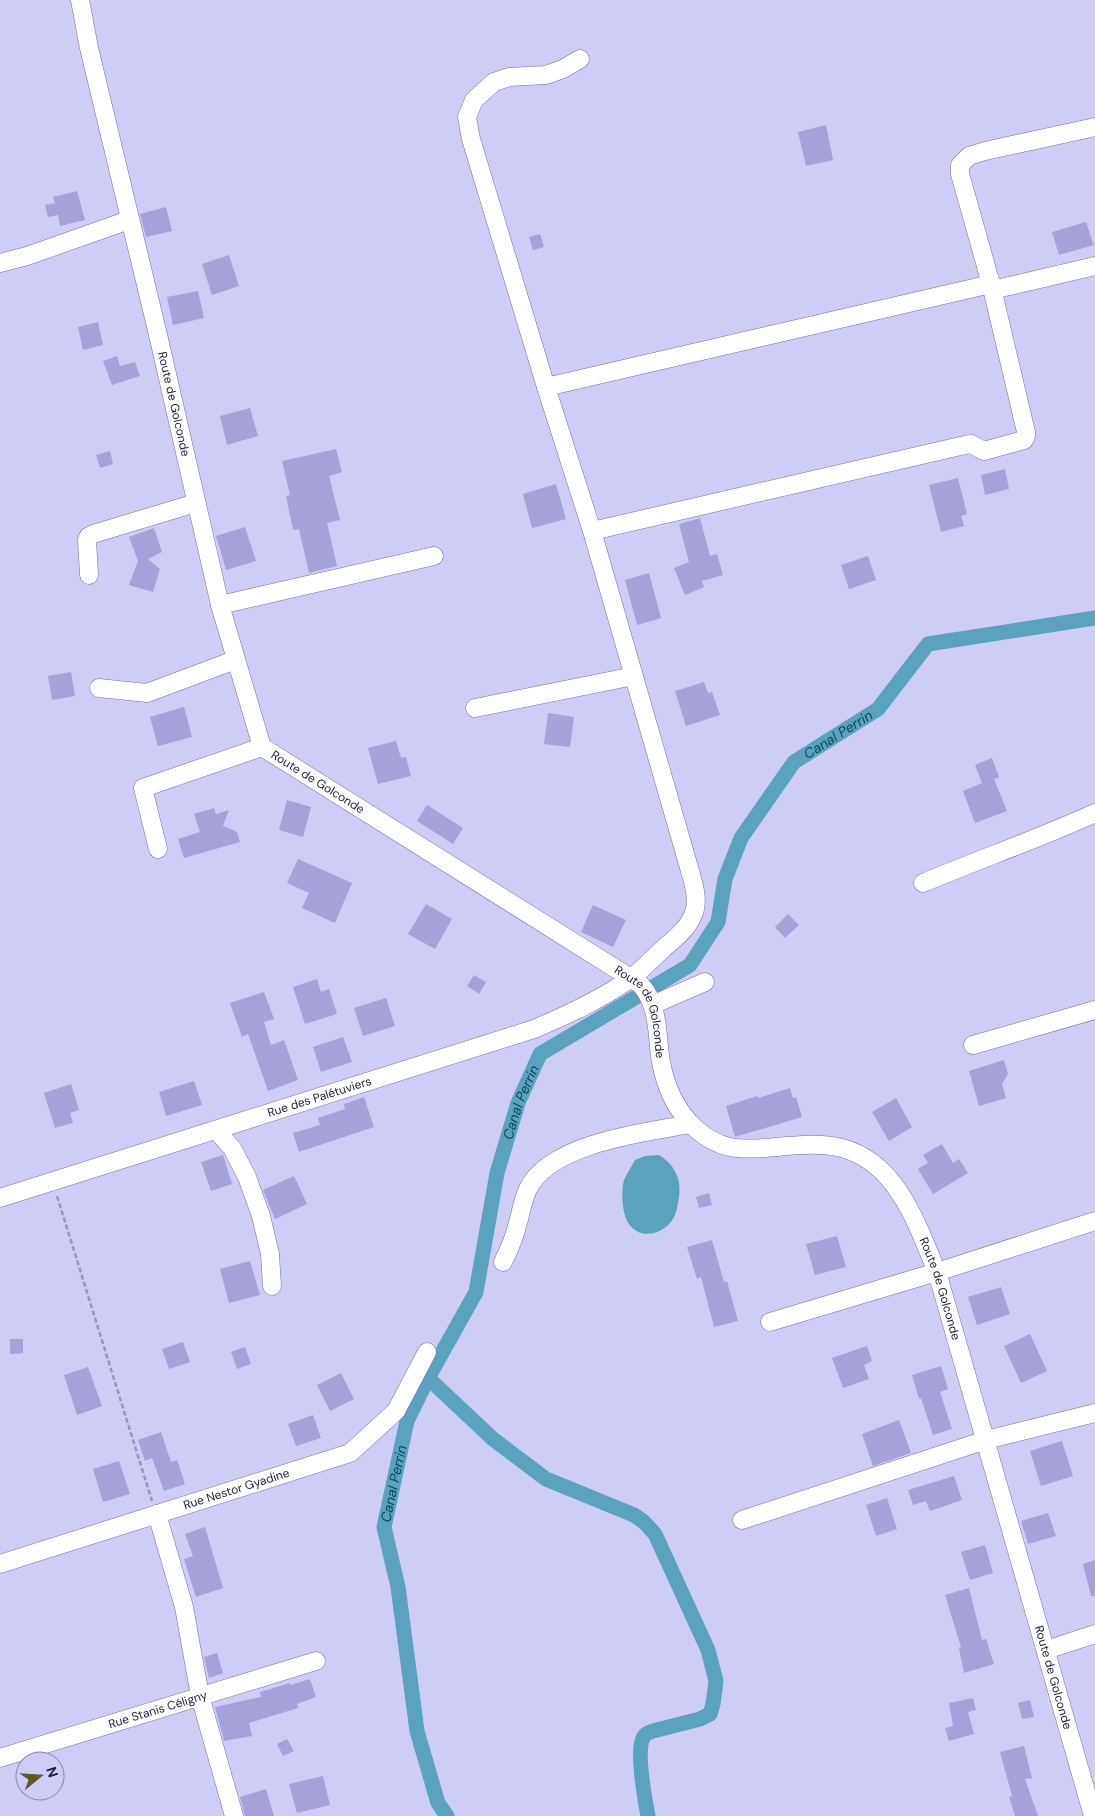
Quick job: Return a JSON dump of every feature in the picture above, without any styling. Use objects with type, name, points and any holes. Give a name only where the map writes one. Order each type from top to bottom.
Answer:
[{"type":"street","name":"Route de Golconde","points":[[80,0],[129,220],[220,605],[262,747],[631,978],[644,989],[652,1005],[661,1058],[672,1098],[683,1115],[707,1138],[720,1145],[734,1148],[750,1149],[800,1145],[841,1148],[859,1155],[884,1172],[904,1199],[915,1219],[937,1272],[1093,1816]]},
{"type":"street","name":"Rue des Palétuviers","points":[[0,1198],[534,1029],[579,1009],[631,978],[686,928],[691,920],[696,902],[694,883],[592,531],[471,139],[467,117],[474,100],[494,82],[509,77],[546,75],[563,69],[580,59]]},
{"type":"street","points":[[592,531],[965,445],[971,444],[984,451],[1024,440],[1026,432],[991,287],[960,174],[961,163],[969,156],[985,151],[1095,127]]},
{"type":"street","points":[[0,263],[27,256],[129,220]]},
{"type":"street","points":[[546,387],[991,287],[1095,266]]},
{"type":"street","points":[[89,575],[88,537],[196,503]]},
{"type":"street","points":[[220,605],[434,556]]},
{"type":"street","points":[[99,688],[147,693],[236,660]]},
{"type":"street","points":[[474,708],[634,676]]},
{"type":"street","points":[[158,849],[143,788],[262,747]]},
{"type":"street","points":[[922,883],[964,865],[1029,842],[1095,813]]},
{"type":"street","points":[[652,1005],[705,982]]},
{"type":"street","points":[[973,1045],[1095,1010]]},
{"type":"street","points":[[503,1262],[512,1243],[528,1188],[533,1180],[550,1164],[564,1156],[602,1142],[691,1124]]},
{"type":"street","points":[[216,1130],[232,1148],[246,1177],[261,1216],[270,1254],[272,1286]]},
{"type":"street","points":[[770,1322],[937,1272],[1095,1221]]},
{"type":"street","name":"Rue Nestor Gyadine","points":[[0,1564],[350,1453],[396,1411],[427,1352]]},
{"type":"street","points":[[742,1520],[986,1440],[1095,1413]]},
{"type":"street","points":[[156,1514],[184,1607],[200,1696],[234,1816]]},
{"type":"street","points":[[1046,1650],[1095,1634]]},
{"type":"street","name":"Rue Stanis Céligny","points":[[0,1758],[316,1661]]},
{"type":"path","points":[[53,1182],[156,1514]]},
{"type":"water","points":[[659,1155],[673,1167],[676,1173],[680,1190],[679,1197],[676,1213],[671,1222],[659,1231],[645,1234],[632,1228],[625,1217],[622,1195],[623,1185],[625,1177],[635,1160],[645,1156]]},
{"type":"building","points":[[826,125],[833,160],[806,166],[798,132]]},
{"type":"building","points":[[77,191],[85,220],[60,226],[58,215],[48,217],[45,205],[55,203],[53,197]]},
{"type":"building","points":[[166,207],[172,231],[146,237],[140,214]]},
{"type":"building","points":[[1086,222],[1094,245],[1059,255],[1052,232]]},
{"type":"building","points":[[540,234],[544,247],[533,250],[529,237]]},
{"type":"building","points":[[229,255],[239,286],[212,295],[202,264]]},
{"type":"building","points":[[198,291],[204,318],[173,325],[167,297]]},
{"type":"building","points":[[98,322],[103,345],[83,350],[78,327]]},
{"type":"building","points":[[117,356],[120,366],[135,362],[140,376],[112,385],[103,361]]},
{"type":"building","points":[[250,408],[258,436],[227,445],[220,416]]},
{"type":"building","points":[[336,449],[342,472],[329,476],[340,520],[327,523],[337,566],[309,573],[299,529],[293,530],[286,496],[290,495],[282,461]]},
{"type":"building","points":[[110,451],[113,464],[100,468],[96,455]]},
{"type":"building","points":[[1005,469],[1009,489],[985,495],[981,475]]},
{"type":"building","points":[[958,478],[967,514],[961,516],[964,526],[941,532],[929,485]]},
{"type":"building","points":[[556,484],[566,519],[532,528],[523,494]]},
{"type":"building","points":[[700,518],[710,556],[717,554],[723,575],[702,581],[704,587],[685,595],[674,568],[689,562],[679,524]]},
{"type":"building","points":[[245,527],[256,561],[226,570],[216,536]]},
{"type":"building","points":[[154,528],[162,552],[148,559],[160,569],[153,592],[129,585],[138,561],[129,537]]},
{"type":"building","points":[[868,556],[876,580],[849,589],[841,565]]},
{"type":"building","points":[[649,573],[661,618],[637,625],[625,580]]},
{"type":"building","points":[[71,672],[75,696],[52,700],[48,676]]},
{"type":"building","points":[[704,682],[708,693],[712,692],[720,715],[686,726],[675,691]]},
{"type":"building","points":[[184,707],[192,737],[158,746],[150,717]]},
{"type":"building","points":[[548,713],[574,717],[570,747],[544,744]]},
{"type":"building","points":[[396,741],[401,758],[406,757],[411,776],[378,784],[368,748]]},
{"type":"building","points":[[992,758],[999,777],[994,779],[1007,811],[975,823],[963,791],[982,783],[975,765]]},
{"type":"building","points":[[287,800],[311,807],[303,837],[279,830]]},
{"type":"building","points":[[427,805],[463,828],[453,844],[417,821]]},
{"type":"building","points":[[214,808],[216,814],[229,810],[223,826],[237,832],[240,842],[184,858],[178,839],[200,832],[194,814]]},
{"type":"building","points":[[298,859],[352,883],[335,923],[302,908],[309,893],[287,883]]},
{"type":"building","points":[[426,904],[452,919],[435,949],[408,934]]},
{"type":"building","points":[[593,905],[626,920],[613,947],[581,932]]},
{"type":"building","points":[[788,914],[799,925],[785,938],[775,927]]},
{"type":"building","points":[[474,975],[486,982],[479,994],[467,986]]},
{"type":"building","points":[[317,979],[321,992],[329,989],[337,1014],[305,1024],[293,987]]},
{"type":"building","points":[[264,992],[274,1019],[264,1022],[271,1045],[284,1040],[298,1080],[268,1091],[248,1034],[242,1037],[230,1003]]},
{"type":"building","points":[[386,998],[395,1026],[363,1036],[354,1008]]},
{"type":"building","points":[[343,1037],[352,1062],[321,1072],[313,1047]]},
{"type":"building","points":[[1004,1060],[1008,1074],[1002,1084],[1006,1098],[979,1106],[969,1071]]},
{"type":"building","points":[[194,1081],[202,1105],[166,1116],[159,1092]]},
{"type":"building","points":[[71,1084],[79,1110],[70,1113],[73,1123],[55,1128],[44,1093]]},
{"type":"building","points":[[790,1088],[793,1098],[796,1097],[802,1117],[735,1137],[726,1106]]},
{"type":"building","points":[[364,1097],[374,1127],[299,1152],[293,1133],[320,1125],[318,1118],[345,1109],[344,1104]]},
{"type":"building","points":[[896,1098],[912,1127],[889,1141],[872,1112]]},
{"type":"building","points":[[942,1144],[953,1163],[959,1159],[968,1173],[933,1194],[918,1169],[928,1163],[923,1155]]},
{"type":"building","points":[[223,1155],[232,1184],[211,1191],[201,1162]]},
{"type":"building","points":[[294,1176],[307,1204],[275,1219],[263,1190]]},
{"type":"building","points":[[709,1193],[712,1205],[699,1208],[696,1197]]},
{"type":"building","points":[[837,1236],[846,1267],[815,1275],[806,1244]]},
{"type":"building","points":[[712,1240],[724,1282],[727,1281],[738,1321],[714,1327],[701,1277],[697,1279],[687,1247]]},
{"type":"building","points":[[250,1261],[260,1295],[229,1303],[220,1269]]},
{"type":"building","points":[[1001,1287],[1010,1314],[977,1325],[968,1297]]},
{"type":"building","points":[[1030,1334],[1047,1371],[1021,1383],[1004,1346]]},
{"type":"building","points":[[10,1339],[23,1339],[23,1353],[10,1354]]},
{"type":"building","points":[[183,1342],[190,1362],[169,1369],[162,1349]]},
{"type":"building","points":[[867,1346],[872,1361],[864,1365],[869,1379],[843,1388],[832,1358]]},
{"type":"building","points":[[245,1347],[251,1364],[237,1369],[231,1352]]},
{"type":"building","points":[[941,1366],[948,1389],[940,1392],[952,1429],[933,1435],[912,1375]]},
{"type":"building","points":[[88,1367],[102,1406],[77,1415],[64,1375]]},
{"type":"building","points":[[341,1373],[354,1399],[330,1411],[317,1385]]},
{"type":"building","points":[[313,1415],[321,1438],[296,1446],[288,1424]]},
{"type":"building","points":[[899,1420],[911,1453],[873,1466],[862,1434]]},
{"type":"building","points":[[161,1432],[171,1462],[177,1460],[185,1484],[164,1491],[152,1458],[145,1461],[138,1440]]},
{"type":"building","points":[[1062,1441],[1073,1476],[1041,1486],[1030,1451]]},
{"type":"building","points":[[119,1461],[130,1494],[103,1502],[93,1469]]},
{"type":"building","points":[[954,1476],[962,1500],[930,1511],[926,1501],[913,1505],[908,1490]]},
{"type":"building","points":[[887,1498],[897,1529],[876,1536],[866,1505]]},
{"type":"building","points":[[1048,1513],[1056,1536],[1028,1544],[1021,1521]]},
{"type":"building","points":[[205,1527],[223,1588],[196,1597],[184,1559],[193,1556],[185,1534]]},
{"type":"building","points":[[985,1545],[993,1573],[970,1580],[961,1552]]},
{"type":"building","points":[[1095,1560],[1095,1596],[1091,1596],[1083,1564]]},
{"type":"building","points":[[969,1588],[982,1640],[986,1639],[994,1664],[964,1673],[959,1648],[961,1647],[945,1595]]},
{"type":"building","points":[[217,1653],[223,1673],[209,1678],[204,1657]]},
{"type":"building","points":[[310,1679],[316,1697],[297,1704],[298,1708],[249,1723],[252,1736],[224,1741],[215,1707],[261,1697],[260,1692]]},
{"type":"building","points":[[973,1698],[976,1710],[968,1712],[974,1734],[949,1741],[945,1728],[953,1726],[949,1703]]},
{"type":"building","points":[[1030,1700],[1034,1717],[1022,1719],[1018,1703]]},
{"type":"building","points":[[287,1739],[294,1751],[283,1756],[277,1744]]},
{"type":"building","points":[[1024,1746],[1032,1778],[1025,1779],[1038,1816],[1015,1816],[1009,1797],[1012,1796],[1000,1752]]},
{"type":"building","points":[[323,1776],[330,1805],[297,1813],[289,1784]]},
{"type":"building","points":[[266,1789],[274,1816],[245,1816],[240,1797]]},
{"type":"waterway","name":"Canal Perrin","points":[[447,1816],[438,1803],[417,1731],[398,1587],[384,1527],[407,1421],[428,1378],[476,1292],[497,1173],[518,1103],[540,1054],[690,965],[718,922],[725,879],[741,838],[794,762],[878,709],[928,644],[1095,618]]},
{"type":"waterway","points":[[428,1378],[493,1439],[546,1479],[634,1515],[644,1522],[655,1534],[708,1650],[716,1681],[710,1714],[700,1719],[652,1731],[643,1738],[640,1754],[648,1816]]}]
